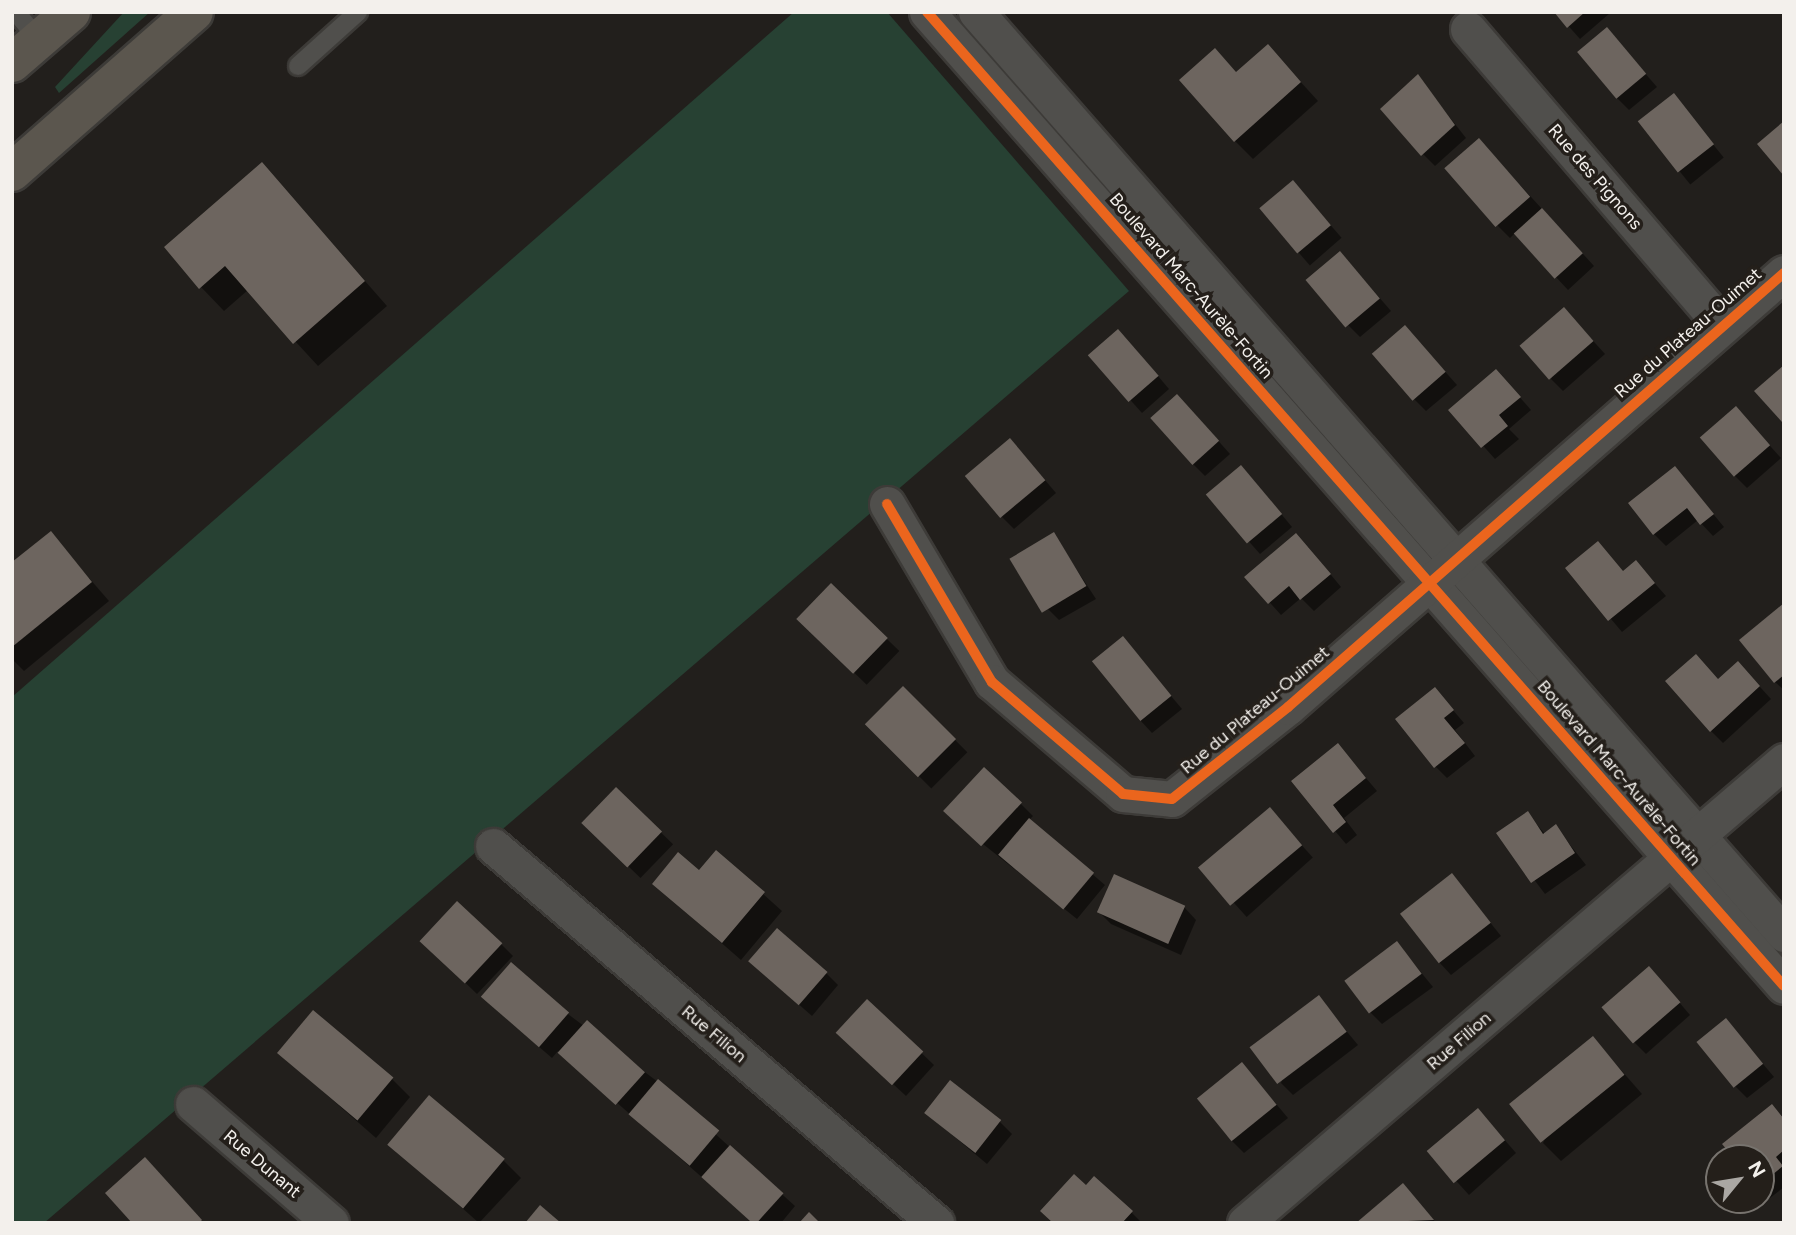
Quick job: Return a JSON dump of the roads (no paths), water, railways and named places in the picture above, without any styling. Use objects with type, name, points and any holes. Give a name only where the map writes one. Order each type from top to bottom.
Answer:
[{"type":"main road","points":[[23,38],[71,12]]},
{"type":"main road","points":[[12,172],[194,12]]},
{"type":"street","name":"Boulevard Marc-Aurèle-Fortin","points":[[928,12],[1784,986]]},
{"type":"street","name":"Boulevard Marc-Aurèle-Fortin","points":[[976,12],[1784,934]]},
{"type":"street","name":"Rue des Pignons","points":[[1468,29],[1723,326]]},
{"type":"street","name":"Rue du Plateau-Ouimet","points":[[1457,558],[1784,273]]},
{"type":"street","name":"Rue du Plateau-Ouimet","points":[[887,504],[992,682],[1132,798],[1182,794],[1428,583]]},
{"type":"street","points":[[1428,583],[1457,558]]},
{"type":"street","points":[[1697,836],[1784,761]]},
{"type":"street","name":"Boulevard Marc-Aurèle-Fortin","points":[[1672,858],[1697,836]]},
{"type":"street","name":"Rue Filion","points":[[493,846],[936,1223]]},
{"type":"street","name":"Rue Filion","points":[[1245,1223],[1672,858]]},
{"type":"street","name":"Rue Dunant","points":[[193,1104],[331,1223]]},
{"type":"lane","points":[[298,66],[358,12]]}]
